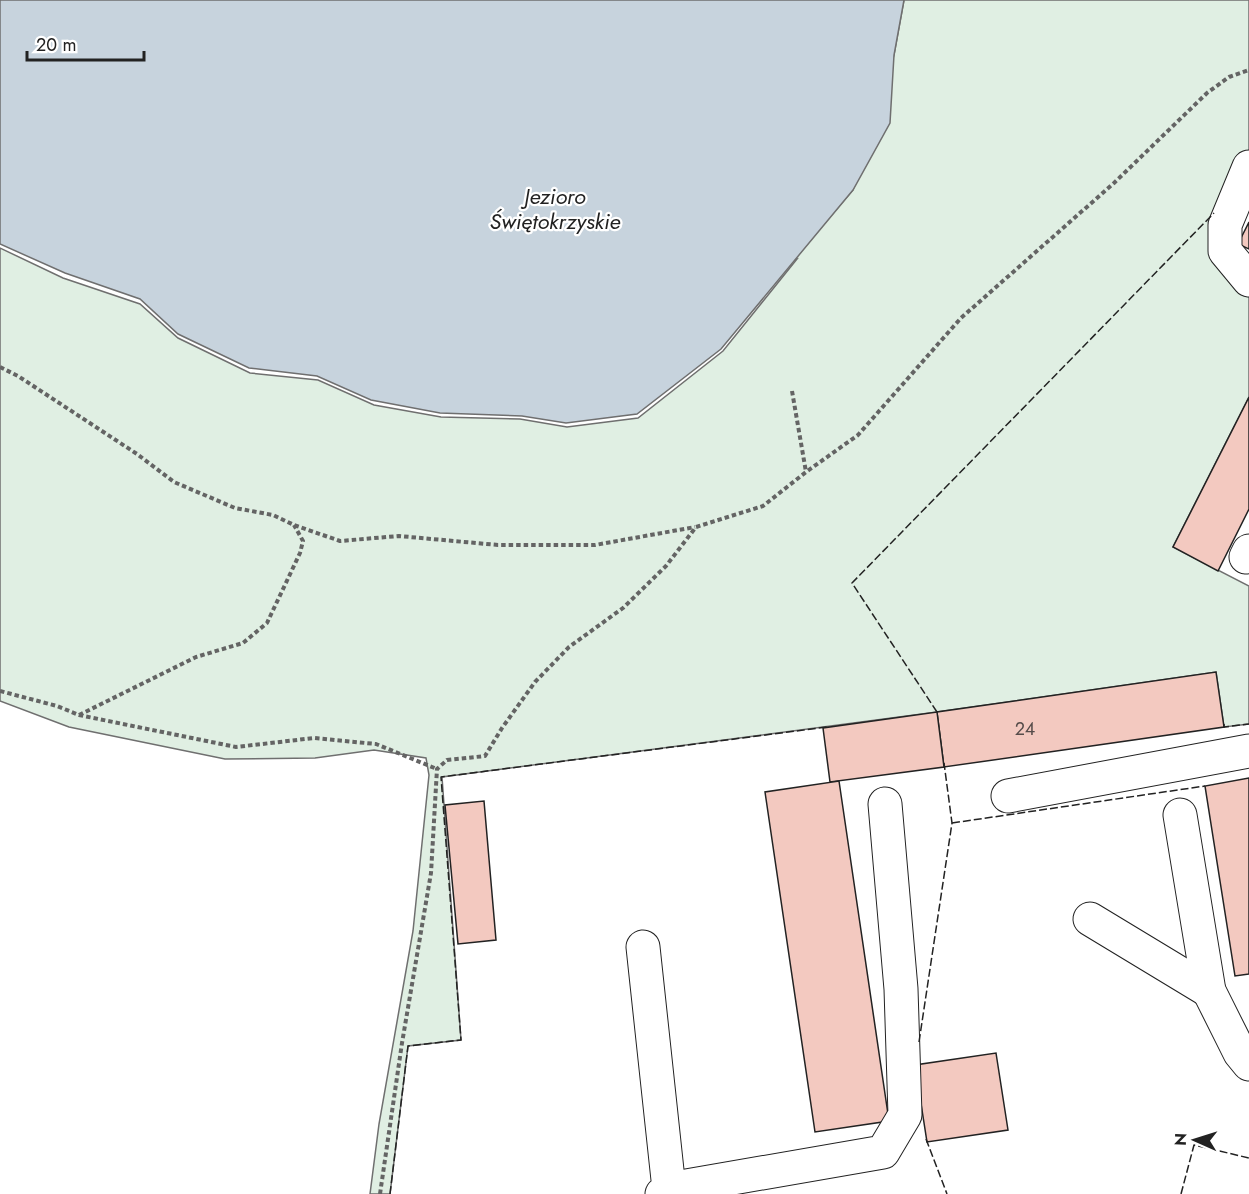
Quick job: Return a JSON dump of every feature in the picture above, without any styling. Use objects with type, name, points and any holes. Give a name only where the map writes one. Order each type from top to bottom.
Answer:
[{"type":"lane","points":[[1249,167],[1225,225],[1225,251],[1249,280]]},
{"type":"lane","points":[[1008,796],[1249,751]]},
{"type":"lane","points":[[643,947],[666,1192],[883,1152],[905,1115],[901,989],[885,804]]},
{"type":"lane","points":[[1180,815],[1209,991],[1240,1053],[1249,1064]]},
{"type":"lane","points":[[1090,919],[1209,991]]},
{"type":"path","points":[[0,367],[137,454],[174,482],[235,508],[273,515],[340,541],[399,537],[498,545],[595,545],[696,527],[763,506],[858,435],[961,318],[1114,183],[1200,99],[1229,77],[1249,70]]},
{"type":"path","points":[[792,391],[806,472]]},
{"type":"path","points":[[79,715],[196,657],[243,643],[267,623],[300,553],[303,541],[294,525]]},
{"type":"path","points":[[380,1194],[402,1042],[431,873],[437,769],[447,760],[485,756],[535,682],[569,647],[623,608],[666,566],[696,527]]},
{"type":"path","points":[[0,691],[57,706],[79,715],[236,747],[314,738],[376,744],[437,769]]},
{"type":"green space","points":[[904,0],[1249,0],[1249,178],[1230,196],[1249,293],[1249,397],[1173,547],[1249,586],[1249,724],[1224,727],[1216,672],[937,712],[442,777],[461,1040],[408,1046],[390,1194],[370,1194],[379,1124],[413,931],[429,775],[426,758],[374,750],[315,758],[225,759],[69,727],[0,701],[0,248],[63,278],[140,304],[178,338],[250,373],[318,380],[374,405],[441,417],[520,419],[567,427],[638,418],[723,351],[797,259],[793,260],[853,190],[894,55]]},
{"type":"water","name":"Jezioro Świętokrzyskie","points":[[0,0],[904,0],[894,55],[890,123],[853,190],[721,349],[637,414],[566,423],[522,416],[440,413],[371,400],[317,376],[249,368],[178,334],[140,299],[65,273],[0,244]]},
{"type":"building","points":[[1249,222],[1249,249],[1238,244]]},
{"type":"building","points":[[1249,397],[1249,509],[1218,571],[1173,547]]},
{"type":"building","points":[[1216,672],[1224,727],[944,767],[937,712]]},
{"type":"building","points":[[937,712],[944,767],[830,782],[823,728]]},
{"type":"building","points":[[1249,778],[1249,974],[1235,976],[1205,786]]},
{"type":"building","points":[[839,781],[889,1121],[815,1132],[765,792]]},
{"type":"building","points":[[484,801],[496,940],[458,944],[445,805]]},
{"type":"building","points":[[996,1053],[1008,1130],[927,1142],[915,1065]]},
{"type":"fence","points":[[937,712],[852,583],[1214,213]]},
{"type":"fence","points":[[1224,724],[1224,727],[1249,724]]},
{"type":"fence","points":[[390,1194],[408,1046],[461,1040],[441,777],[827,727]]},
{"type":"fence","points":[[919,1042],[952,823],[944,763]]},
{"type":"fence","points":[[952,823],[1205,786]]},
{"type":"fence","points":[[926,1139],[947,1194]]},
{"type":"fence","points":[[1181,1194],[1194,1145],[1249,1158]]}]
